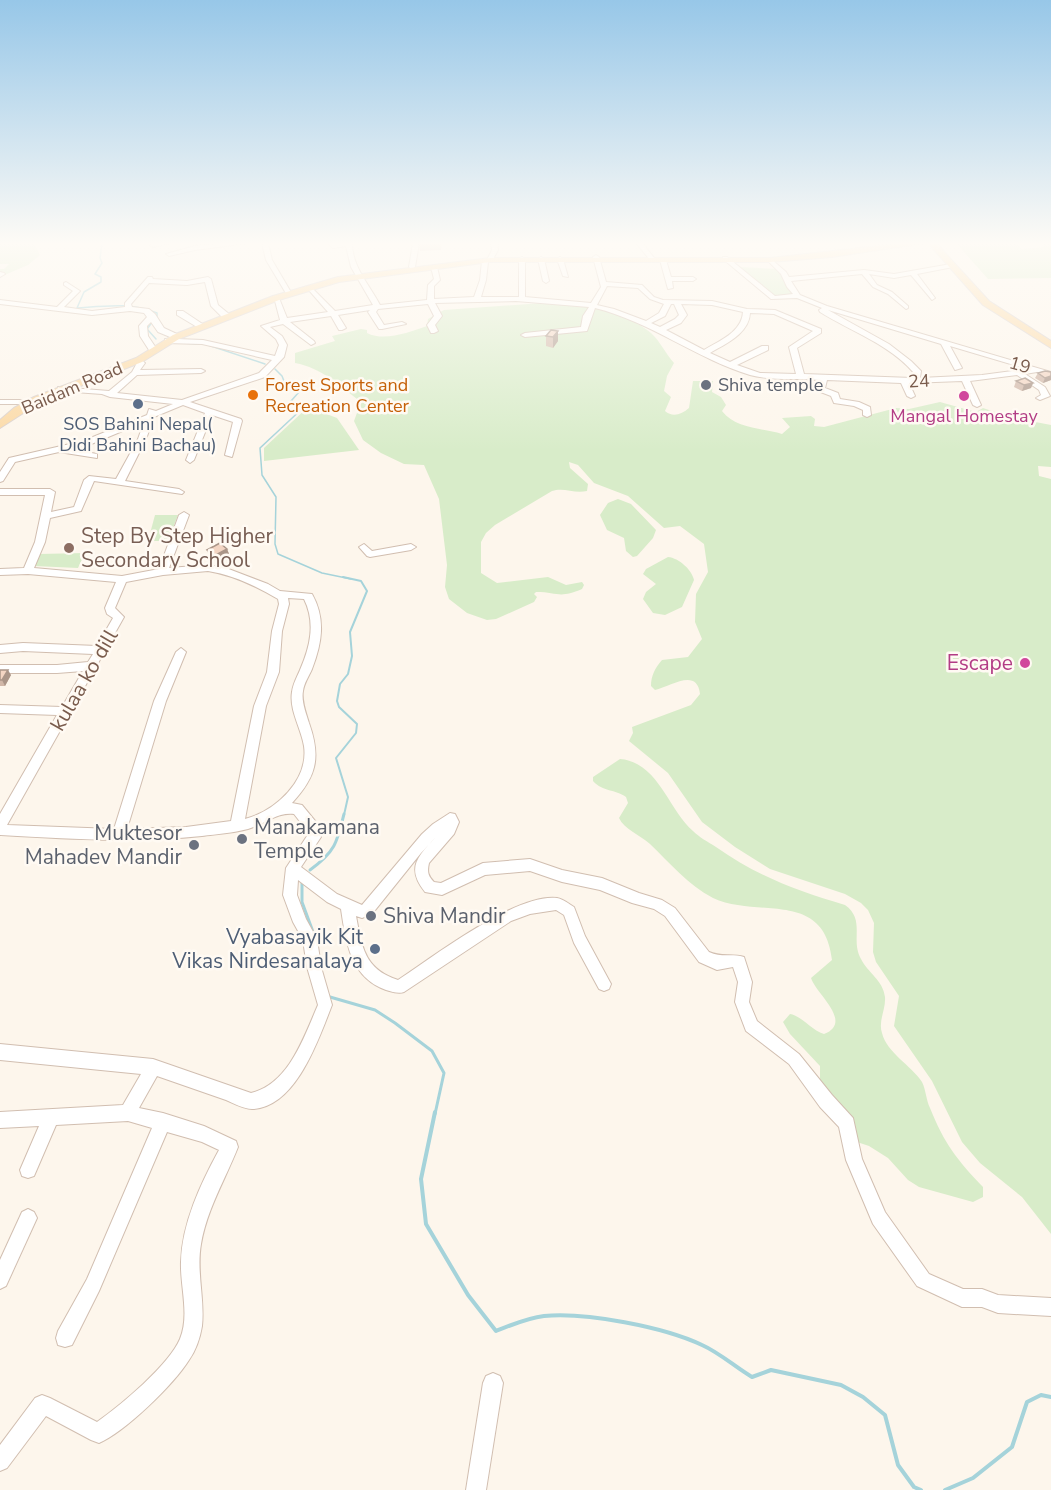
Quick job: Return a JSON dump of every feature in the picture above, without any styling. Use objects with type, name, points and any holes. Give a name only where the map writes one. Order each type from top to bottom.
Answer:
[{"type":"main road","name":"Baidam Road","points":[[0,417],[23,402],[50,390],[136,358],[172,338],[235,313]]},
{"type":"main road","name":"Baidam Road","points":[[0,425],[27,405],[61,389],[139,360],[172,338],[238,313]]},
{"type":"main road","points":[[1001,313],[1051,345]]},
{"type":"street","points":[[149,313],[161,330],[172,338],[207,342],[215,346],[277,359]]},
{"type":"street","points":[[180,313],[201,325]]},
{"type":"street","points":[[222,313],[226,316]]},
{"type":"street","points":[[282,313],[284,321],[310,344]]},
{"type":"street","points":[[332,313],[342,328]]},
{"type":"street","name":"24","points":[[284,321],[332,313]]},
{"type":"street","points":[[372,313],[382,327],[402,324]]},
{"type":"street","points":[[434,313],[438,316],[431,325],[434,331]]},
{"type":"street","points":[[525,335],[584,329],[589,313]]},
{"type":"street","name":"24","points":[[617,313],[632,317],[704,353],[755,374],[905,382],[965,380],[1037,369]]},
{"type":"street","points":[[645,324],[663,313]]},
{"type":"street","points":[[660,331],[675,323],[682,315],[681,313]]},
{"type":"street","points":[[704,353],[742,327],[748,318],[747,313]]},
{"type":"street","points":[[777,313],[818,331],[793,347],[800,376]]},
{"type":"street","points":[[826,313],[890,347],[914,367],[918,373],[916,379],[918,381]]},
{"type":"street","name":"19","points":[[846,313],[1051,374]]},
{"type":"street","points":[[152,316],[143,326],[144,336],[152,348]]},
{"type":"street","points":[[874,321],[893,317]]},
{"type":"street","points":[[0,479],[12,460],[86,443],[182,402],[262,375],[281,355],[283,345],[279,338],[265,326],[284,321]]},
{"type":"street","points":[[944,343],[958,368]]},
{"type":"street","points":[[732,364],[765,348]]},
{"type":"street","points":[[110,395],[135,373],[141,363],[139,360]]},
{"type":"street","points":[[1005,361],[1017,373],[1039,387],[1046,396],[1040,398]]},
{"type":"street","points":[[135,373],[201,371]]},
{"type":"street","points":[[823,378],[821,389],[824,392],[835,395],[837,401],[861,406],[867,410],[867,415]]},
{"type":"street","points":[[965,380],[977,405]]},
{"type":"street","points":[[905,382],[911,396]]},
{"type":"street","points":[[1039,387],[1051,385]]},
{"type":"street","points":[[61,389],[182,402],[238,421],[229,455]]},
{"type":"street","points":[[120,481],[142,439],[158,399]]},
{"type":"street","points":[[0,402],[23,402]]},
{"type":"street","points":[[190,460],[210,411]]},
{"type":"street","points":[[62,448],[62,451],[94,456]]},
{"type":"street","points":[[45,516],[78,509],[89,480],[92,478],[178,492]]},
{"type":"street","points":[[0,492],[48,491],[40,542],[28,571]]},
{"type":"street","points":[[163,572],[184,515]]},
{"type":"street","points":[[364,547],[370,554],[411,547]]},
{"type":"street","points":[[0,572],[28,571],[122,579],[208,568],[226,570],[283,597],[284,604],[277,631],[273,672],[260,706],[237,826]]},
{"type":"street","name":"kulaa ko dill","points":[[0,828],[119,617],[111,612],[110,608],[122,579]]},
{"type":"street","points":[[0,828],[119,835],[167,835],[237,826],[270,815],[280,807],[302,782],[310,764],[311,749],[300,715],[297,694],[318,626],[316,608],[308,596],[279,594]]},
{"type":"street","points":[[0,649],[23,647],[100,650]]},
{"type":"street","points":[[119,835],[159,702],[181,652]]},
{"type":"street","points":[[0,669],[57,669],[92,666]]},
{"type":"street","points":[[0,709],[67,711]]},
{"type":"street","points":[[0,1052],[153,1067],[251,1101],[265,1098],[274,1092],[297,1066],[325,1005],[314,967],[310,939],[300,922],[290,895],[293,868],[314,837],[310,826],[298,809],[280,807]]},
{"type":"street","points":[[293,868],[347,906],[362,912],[367,910],[427,838],[450,818],[452,827],[430,851],[422,865],[421,874],[430,888],[442,889],[483,869],[530,865],[562,876],[602,884],[637,899],[657,904],[670,912],[704,957],[717,963],[733,960],[738,962],[745,982],[742,1002],[751,1026],[794,1059],[826,1101],[843,1117],[847,1124],[854,1161],[879,1218],[923,1280],[962,1298],[982,1298],[998,1304],[1051,1307]]},
{"type":"street","points":[[347,906],[358,961],[368,972],[399,987],[506,917],[530,908],[557,904],[569,912],[579,938],[604,984]]},
{"type":"street","points":[[128,1113],[153,1067]]},
{"type":"street","points":[[0,1120],[128,1113],[204,1134],[230,1147],[222,1161],[195,1229],[190,1260],[193,1323],[187,1347],[172,1366],[116,1422],[99,1433],[87,1430],[50,1407],[42,1405],[0,1461]]},
{"type":"street","points":[[28,1170],[52,1116]]},
{"type":"street","points":[[65,1338],[93,1285],[163,1121]]},
{"type":"street","points":[[0,1280],[28,1218]]},
{"type":"street","points":[[476,1490],[493,1383]]},
{"type":"green space","points":[[439,313],[614,313],[641,325],[651,333],[674,363],[667,376],[664,391],[671,397],[665,411],[674,415],[689,408],[693,381],[713,381],[712,392],[721,397],[726,405],[722,411],[728,417],[742,425],[782,434],[790,427],[782,418],[811,416],[815,419],[814,426],[824,427],[896,408],[909,409],[940,402],[976,412],[983,408],[1010,417],[1051,425],[1051,467],[1038,466],[1039,476],[1051,479],[1051,1234],[1022,1197],[980,1163],[962,1142],[932,1081],[894,1026],[899,996],[876,962],[873,952],[874,923],[868,910],[845,894],[770,869],[735,847],[702,822],[668,773],[629,741],[633,733],[632,727],[691,705],[700,694],[698,686],[688,680],[655,690],[651,686],[654,672],[662,660],[688,657],[702,639],[695,622],[696,594],[708,572],[704,544],[680,526],[664,528],[628,496],[594,483],[578,465],[569,462],[570,468],[588,484],[587,491],[552,491],[495,525],[486,533],[481,542],[481,573],[497,583],[548,577],[566,585],[582,582],[584,585],[582,589],[563,594],[536,592],[534,594],[537,597],[534,602],[496,619],[487,620],[467,613],[449,599],[445,587],[447,565],[439,499],[424,465],[404,464],[381,453],[363,440],[354,421],[361,402],[322,373],[295,363],[295,353],[335,341],[332,336],[361,329],[367,330],[367,333],[374,336],[389,336],[427,326],[428,319]]},
{"type":"green space","points":[[308,407],[337,418],[359,450],[264,461],[264,448]]},
{"type":"green space","points":[[618,499],[631,504],[656,530],[653,538],[637,556],[633,557],[626,551],[624,538],[607,530],[600,515],[608,503]]},
{"type":"green space","points":[[155,515],[178,515],[168,541],[148,541]]},
{"type":"green space","points":[[85,553],[78,568],[34,566],[39,554]]},
{"type":"green space","points":[[668,557],[684,565],[691,572],[694,580],[682,607],[665,615],[653,613],[643,599],[646,592],[656,584],[643,574],[646,569]]},
{"type":"green space","points":[[620,759],[644,768],[653,777],[684,822],[695,833],[731,857],[794,888],[845,905],[851,911],[855,917],[858,952],[884,991],[885,1002],[881,1024],[885,1040],[894,1053],[922,1082],[929,1105],[946,1141],[958,1159],[983,1187],[983,1197],[973,1202],[919,1187],[908,1180],[888,1158],[869,1146],[857,1142],[820,1087],[820,1066],[790,1034],[783,1022],[790,1014],[799,1017],[824,1034],[832,1029],[835,1022],[834,1015],[811,978],[832,960],[826,938],[816,923],[803,915],[786,910],[731,904],[713,898],[687,880],[650,844],[628,829],[619,818],[628,803],[626,797],[601,787],[593,781],[593,777]]},
{"type":"building","points":[[551,330],[558,331],[553,337],[546,336]]},
{"type":"building","points":[[1051,372],[1051,376],[1045,378],[1038,373]]},
{"type":"building","points":[[1025,378],[1033,383],[1024,385],[1016,381]]},
{"type":"building","points":[[220,543],[227,549],[214,556],[207,550]]},
{"type":"building","points":[[0,670],[8,670],[2,680],[0,680]]},
{"type":"waterway","points":[[155,313],[157,317]]},
{"type":"waterway","points":[[153,321],[147,329],[156,339]]},
{"type":"waterway","points":[[181,343],[199,344]]},
{"type":"waterway","points":[[208,345],[265,364]]},
{"type":"waterway","points":[[275,369],[282,376],[286,386],[299,392],[291,401],[305,406],[260,448],[262,475],[276,497],[275,544],[278,554],[322,573],[351,579]]},
{"type":"waterway","points":[[343,577],[361,581],[367,591],[350,632],[352,656],[348,674],[340,684],[337,701],[339,707],[357,724],[356,733],[336,758],[348,797],[344,815]]},
{"type":"waterway","points":[[310,870],[325,858],[334,846],[344,814]]},
{"type":"waterway","points":[[302,883],[302,902],[316,940]]},
{"type":"waterway","points":[[330,997],[375,1010],[432,1051],[444,1073],[435,1114]]},
{"type":"waterway","points":[[435,1112],[421,1179],[426,1224],[468,1295],[496,1331],[525,1320],[544,1316],[581,1316],[624,1322],[686,1338],[715,1352],[752,1377],[771,1370],[841,1385],[863,1397],[885,1415],[898,1465],[914,1487],[921,1490]]},
{"type":"waterway","points":[[945,1490],[973,1478],[1012,1447],[1027,1402],[1041,1395],[1051,1397]]},
{"type":"place","name":"Shiva temple","points":[[706,385]]},
{"type":"place","name":"Forest Sports and Recreation Center","points":[[253,395]]},
{"type":"place","name":"Mangal Homestay","points":[[964,396]]},
{"type":"place","name":"SOS Bahini Nepal( Didi Bahini Bachau)","points":[[138,404]]},
{"type":"place","name":"Step By Step Higher Secondary School","points":[[69,548]]},
{"type":"place","name":"Escape","points":[[1025,663]]},
{"type":"place","name":"Manakamana Temple","points":[[242,839]]},
{"type":"place","name":"Muktesor Mahadev Mandir","points":[[194,845]]},
{"type":"place","name":"Shiva Mandir","points":[[371,916]]},
{"type":"place","name":"Vyabasayik Kit Vikas Nirdesanalaya","points":[[375,949]]}]
